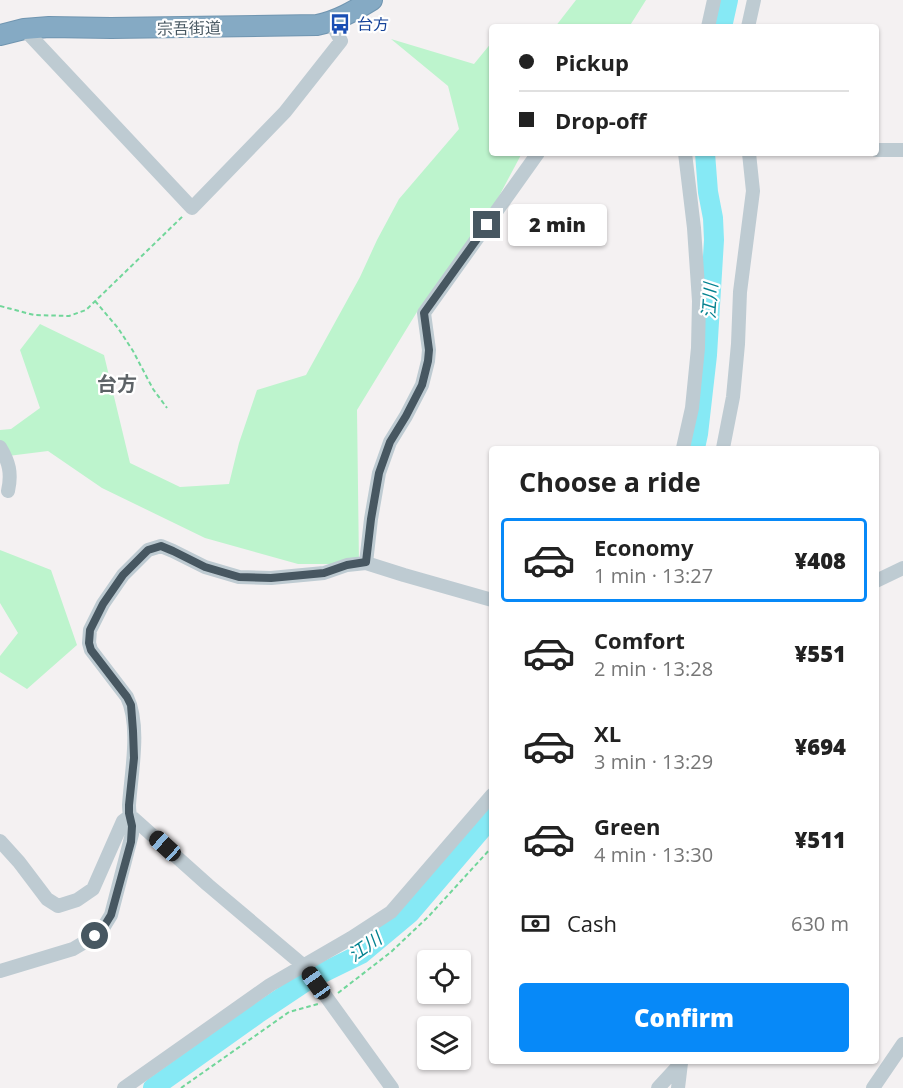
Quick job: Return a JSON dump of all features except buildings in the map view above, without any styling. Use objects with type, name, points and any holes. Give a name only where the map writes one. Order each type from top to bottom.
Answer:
[{"type":"highway","name":"宗吾街道","points":[[0,35],[24,29],[49,27],[316,26],[352,13],[372,0]]},
{"type":"street","points":[[709,24],[714,0]]},
{"type":"street","points":[[749,24],[754,0]]},
{"type":"street","points":[[24,29],[192,208],[285,112],[341,41],[331,22]]},
{"type":"street","points":[[879,150],[903,150]]},
{"type":"street","points":[[366,562],[379,473],[390,442],[422,385],[428,361],[429,350],[424,313],[536,156]]},
{"type":"street","points":[[683,446],[692,408],[698,348],[699,301],[688,156]]},
{"type":"street","points":[[723,446],[733,397],[740,292],[753,191],[749,156]]},
{"type":"street","points":[[0,447],[10,470],[8,491]]},
{"type":"street","points":[[0,971],[73,950],[95,936],[111,915],[131,842],[132,826],[129,805],[134,758],[131,705],[123,690],[91,650],[90,630],[103,604],[123,575],[148,550],[161,546],[205,567],[239,577],[271,578],[324,573],[347,565],[366,562],[489,599]]},
{"type":"street","points":[[879,579],[903,568]]},
{"type":"street","points":[[124,1088],[270,986],[351,939],[391,912],[489,798]]},
{"type":"street","points":[[0,842],[47,899],[58,906],[77,900],[93,889],[123,821],[130,817]]},
{"type":"street","points":[[130,817],[304,966],[392,1088]]},
{"type":"street","points":[[873,1088],[903,1044]]},
{"type":"street","points":[[658,1088],[680,1064]]},
{"type":"street","points":[[678,1088],[682,1064]]},
{"type":"path","points":[[0,306],[33,315],[69,316],[86,310],[192,208]]},
{"type":"path","points":[[94,302],[118,328],[153,389],[167,408]]},
{"type":"path","points":[[181,1088],[289,1012],[329,1001],[391,952],[429,916],[489,850]]},
{"type":"green space","points":[[576,0],[646,0],[631,24],[557,24]]},
{"type":"green space","points":[[391,39],[474,64],[489,46],[489,156],[520,156],[489,215],[420,307],[357,410],[359,564],[298,564],[205,538],[102,488],[48,451],[0,457],[0,430],[11,429],[40,408],[20,350],[40,324],[104,355],[130,463],[180,487],[229,484],[239,443],[257,390],[306,375],[360,277],[399,199],[459,129],[448,86]]},
{"type":"green space","points":[[0,550],[51,570],[77,645],[27,689],[0,672],[0,656],[18,633],[0,603]]},
{"type":"waterway","name":"江川","points":[[723,24],[728,0]]},
{"type":"waterway","name":"江川","points":[[695,446],[707,355],[714,240],[705,156]]},
{"type":"waterway","name":"江川","points":[[153,1088],[308,980],[361,954],[410,913],[489,821]]},
{"type":"place","name":"台方","points":[[340,24]]},
{"type":"district","name":"台方","points":[[117,384]]},
{"type":"route","points":[[95,936],[111,915],[131,842],[129,797],[134,758],[131,705],[123,690],[91,650],[89,643],[90,630],[103,604],[123,575],[148,550],[161,546],[205,567],[239,577],[271,578],[324,573],[347,565],[366,562],[379,473],[390,442],[422,385],[428,361],[429,350],[424,313],[487,225]]}]
